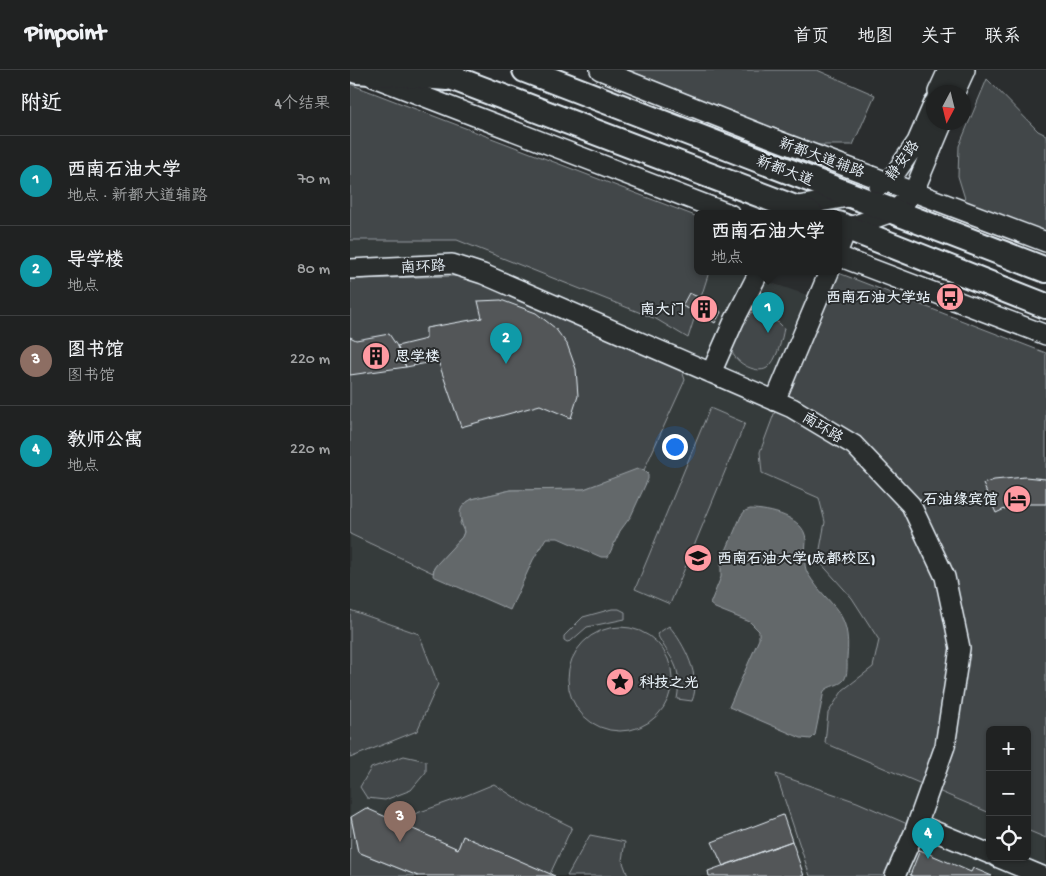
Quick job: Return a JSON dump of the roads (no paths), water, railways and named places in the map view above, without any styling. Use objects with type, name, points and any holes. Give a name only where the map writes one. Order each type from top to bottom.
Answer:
[{"type":"main road","points":[[356,70],[454,79]]},
{"type":"main road","name":"新都大道","points":[[432,70],[792,210]]},
{"type":"main road","name":"新都大道","points":[[525,70],[1046,270]]},
{"type":"main road","points":[[843,226],[1046,306]]},
{"type":"street","points":[[356,70],[720,210]]},
{"type":"street","name":"新都大道辅路","points":[[600,70],[776,140],[1046,242]]},
{"type":"street","points":[[941,85],[948,70]]},
{"type":"street","points":[[959,85],[965,70]]},
{"type":"street","name":"静安路","points":[[804,210],[853,196],[889,182],[917,142],[926,121]]},
{"type":"street","name":"静安路","points":[[843,226],[896,211],[914,191],[940,130]]},
{"type":"street","points":[[842,258],[1046,335]]},
{"type":"street","name":"南环路","points":[[350,269],[452,264],[483,274],[792,408],[854,445],[911,505],[945,578],[960,648],[945,746],[917,824],[895,876]]},
{"type":"street","points":[[711,373],[757,275]]},
{"type":"street","points":[[775,401],[828,275]]},
{"type":"street","points":[[917,824],[986,852]]},
{"type":"street","points":[[1006,861],[1042,876]]},
{"type":"place","name":"西南石油大学站","points":[[950,297]]},
{"type":"place","name":"南大门","points":[[704,309]]},
{"type":"place","name":"西南石油大学","points":[[768,333]]},
{"type":"place","name":"思学楼","points":[[376,356]]},
{"type":"place","name":"导学楼","points":[[506,364]]},
{"type":"place","name":"石油缘宾馆","points":[[1017,499]]},
{"type":"place","name":"西南石油大学(成都校区)","points":[[698,558]]},
{"type":"place","name":"科技之光","points":[[620,682]]},
{"type":"place","name":"图书馆","points":[[400,842]]},
{"type":"place","name":"教师公寓","points":[[928,859]]}]
